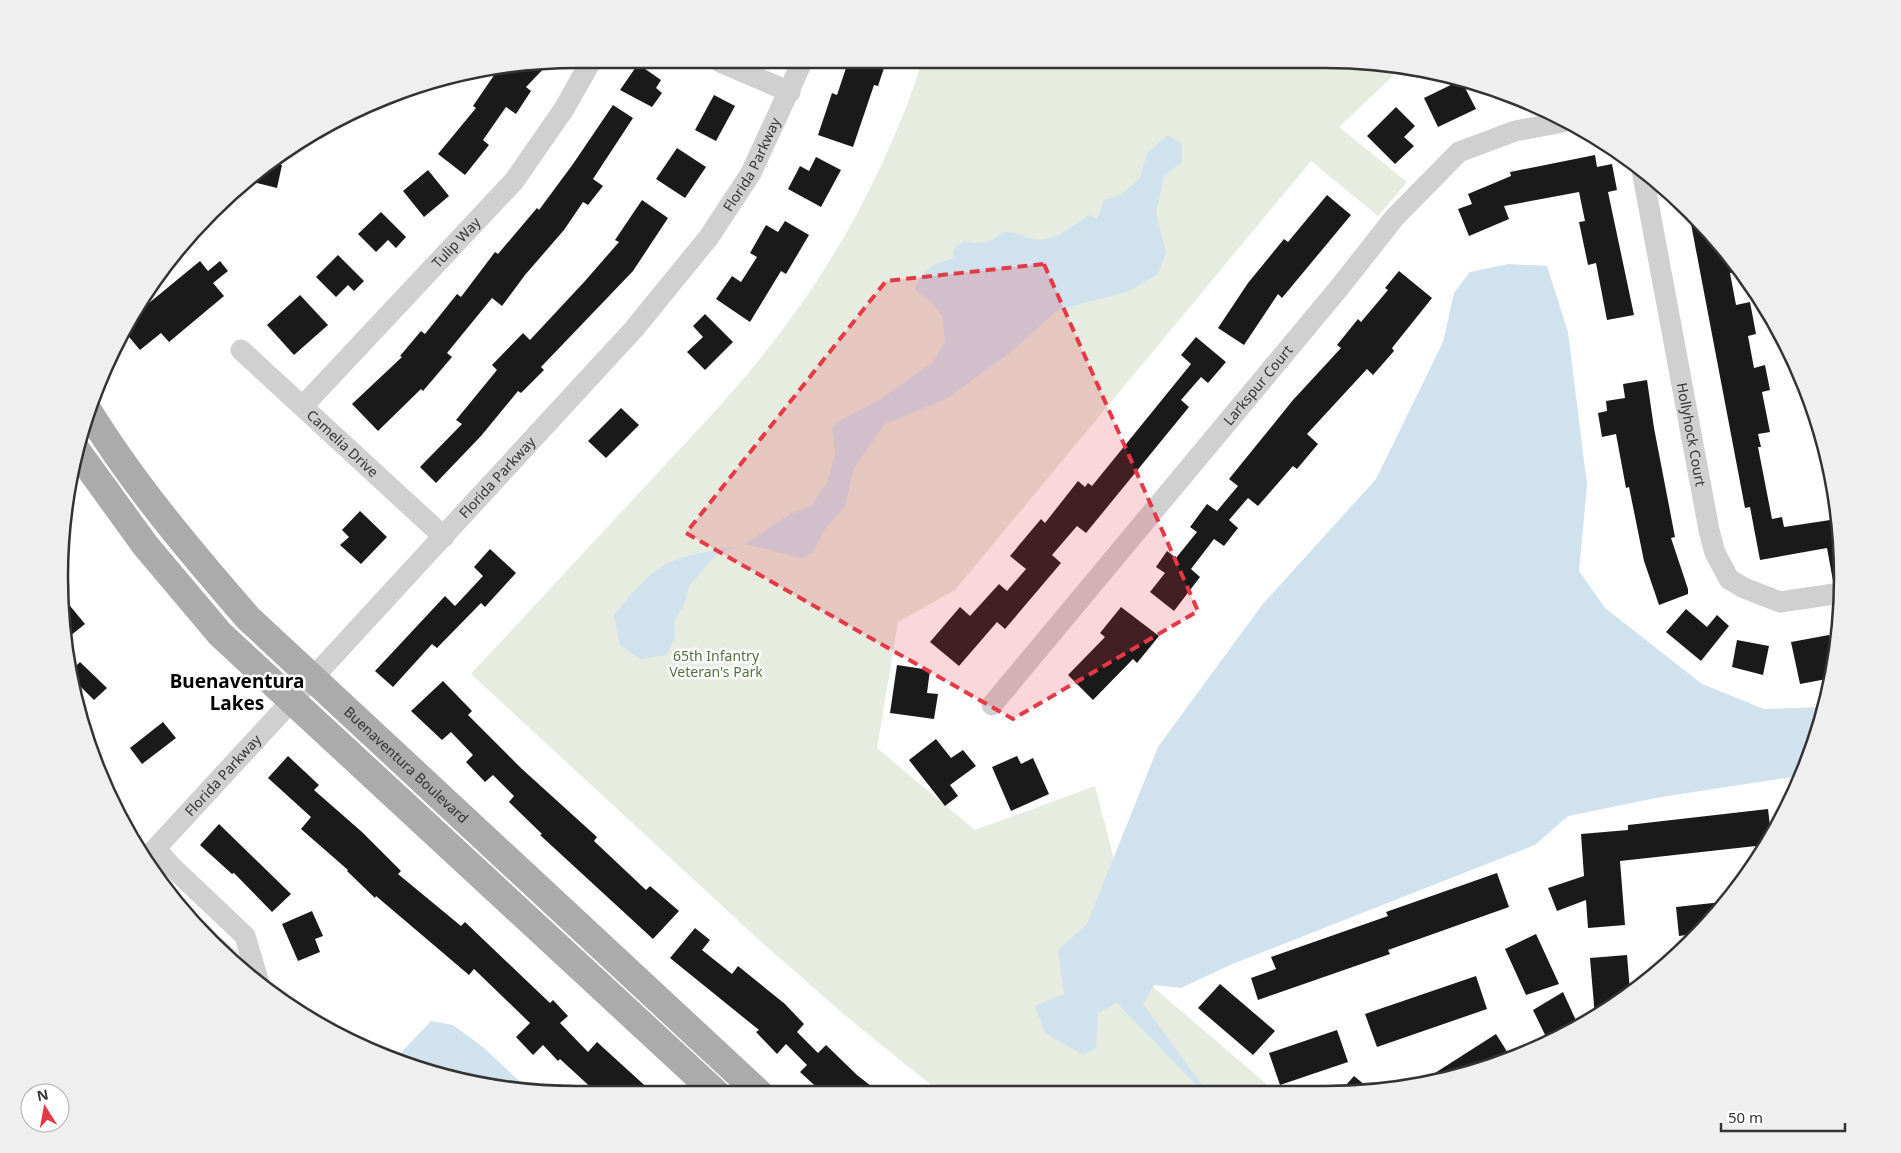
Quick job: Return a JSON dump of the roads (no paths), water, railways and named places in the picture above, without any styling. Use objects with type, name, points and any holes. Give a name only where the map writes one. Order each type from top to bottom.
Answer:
[{"type":"main road","name":"Buenaventura Boulevard","points":[[93,419],[112,450],[177,536],[248,618],[311,679],[751,1086]]},
{"type":"main road","name":"Buenaventura Boulevard","points":[[82,458],[145,544],[220,634],[708,1086]]},
{"type":"street","name":"Tulip Way","points":[[303,406],[514,181],[564,109],[587,68]]},
{"type":"street","points":[[734,68],[790,92]]},
{"type":"street","name":"Florida Parkway","points":[[150,854],[634,329],[709,237],[751,173],[800,68]]},
{"type":"street","name":"Larkspur Court","points":[[992,705],[1339,288],[1395,217],[1459,152],[1515,131],[1556,123]]},
{"type":"street","name":"Hollyhock Court","points":[[1644,181],[1708,530],[1715,553],[1728,580],[1780,602],[1833,594]]},
{"type":"street","name":"Camelia Drive","points":[[241,350],[444,537]]},
{"type":"street","points":[[150,854],[169,864],[245,936],[255,971]]},
{"type":"water","points":[[1168,135],[1182,144],[1182,162],[1164,176],[1156,213],[1166,253],[1158,274],[1129,291],[1058,310],[1011,352],[948,398],[885,424],[854,468],[845,507],[827,526],[813,552],[802,558],[745,544],[790,514],[811,506],[827,483],[835,454],[832,427],[837,422],[879,400],[933,362],[945,341],[942,316],[932,303],[915,290],[921,277],[929,268],[953,259],[953,250],[964,241],[975,243],[990,241],[1003,232],[1015,233],[1033,239],[1049,239],[1090,215],[1097,219],[1104,200],[1121,195],[1140,178],[1147,153]]},
{"type":"water","points":[[1509,264],[1547,266],[1568,332],[1587,485],[1579,571],[1605,608],[1702,684],[1764,709],[1816,707],[1792,777],[1661,797],[1568,816],[1535,845],[1230,965],[1181,988],[1154,985],[1143,1004],[1203,1086],[1197,1086],[1117,1003],[1098,1013],[1096,1048],[1083,1055],[1045,1033],[1035,1006],[1064,994],[1058,950],[1087,924],[1158,747],[1262,605],[1376,479],[1443,342],[1454,293],[1470,272]]},
{"type":"water","points":[[736,546],[715,556],[689,586],[685,602],[674,622],[675,637],[667,655],[640,659],[620,645],[614,615],[637,588],[657,570],[681,558]]},
{"type":"water","points":[[431,1021],[453,1025],[484,1048],[520,1082],[477,1076],[400,1053]]},
{"type":"district","name":"Buenaventura Lakes","points":[[237,692]]},
{"type":"park label","name":"65th Infantry Veteran's Park","points":[[716,664]]}]
